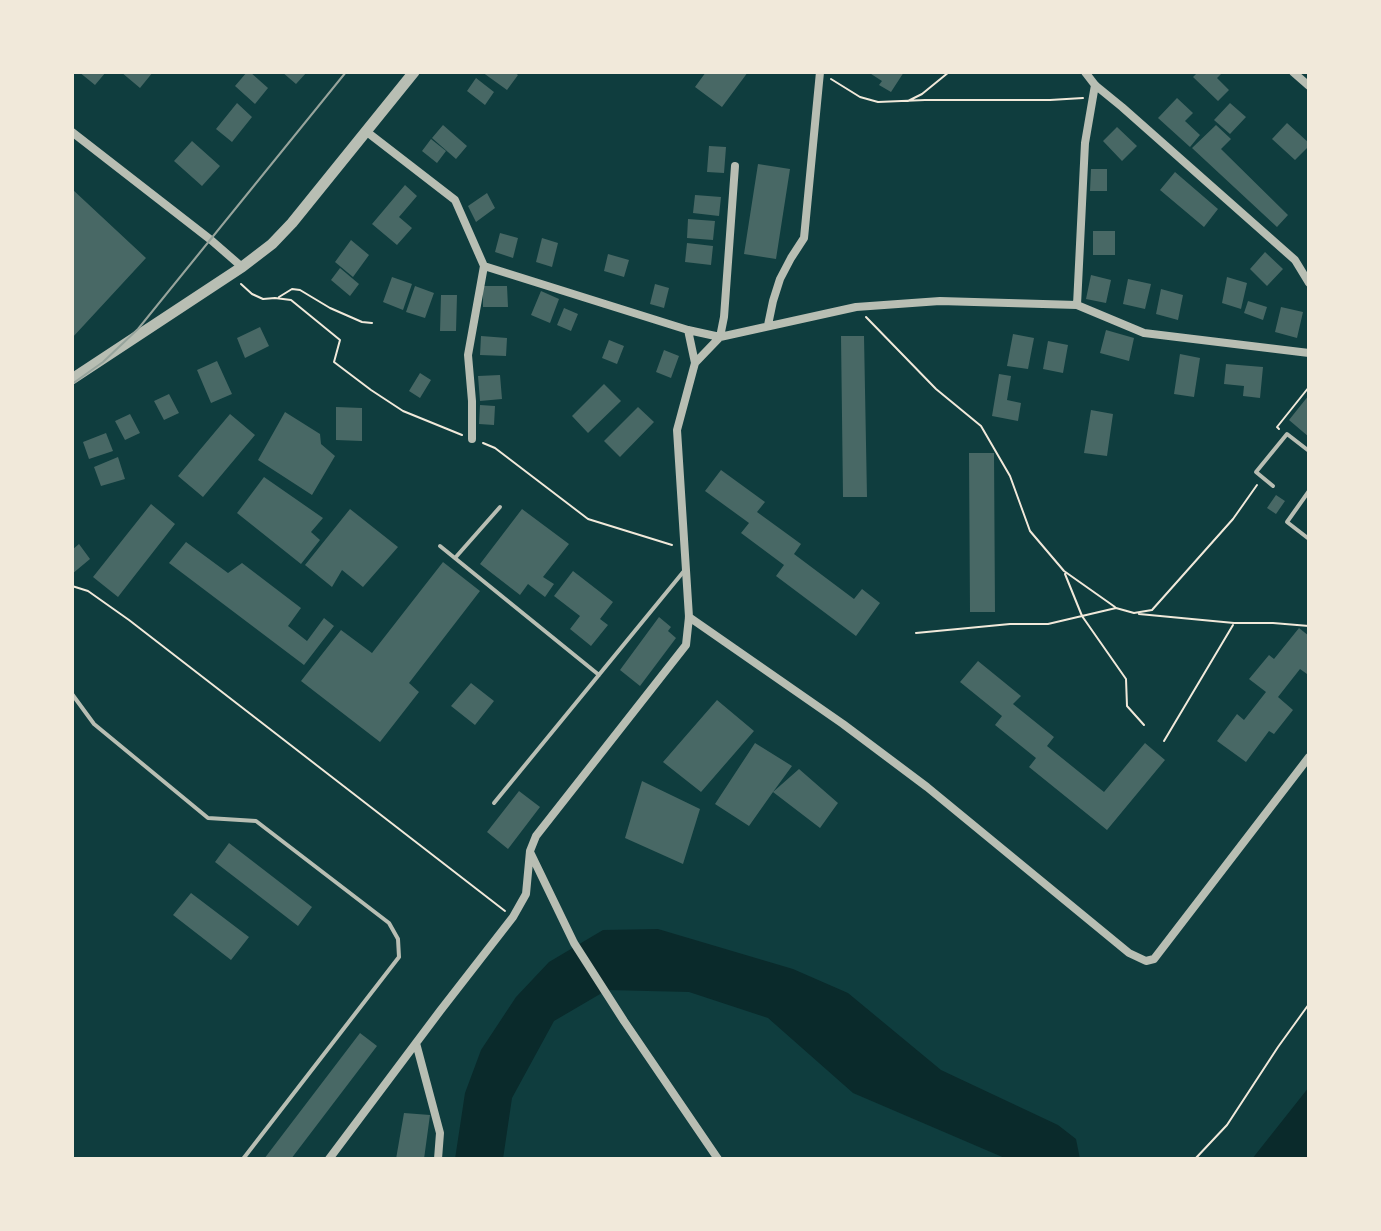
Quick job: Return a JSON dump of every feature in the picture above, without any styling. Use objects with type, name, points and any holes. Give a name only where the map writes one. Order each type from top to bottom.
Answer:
[{"type":"street","points":[[72,379],[272,244],[414,72]]},
{"type":"street","points":[[768,325],[780,279],[804,238],[820,72]]},
{"type":"street","points":[[1085,72],[1095,85],[1295,260],[1309,283]]},
{"type":"street","points":[[1293,72],[1309,86]]},
{"type":"street","points":[[1077,305],[1085,143],[1095,85]]},
{"type":"street","points":[[72,132],[242,267]]},
{"type":"street","points":[[367,132],[455,200],[484,266],[468,355],[472,439]]},
{"type":"street","points":[[695,363],[720,337],[735,166]]},
{"type":"street","points":[[484,266],[688,330],[720,337],[856,307],[940,301],[1077,305],[1144,333],[1309,353]]},
{"type":"street","points":[[329,1159],[513,917],[526,894],[530,851],[536,836],[686,645],[689,617],[677,430],[695,363],[688,330]]},
{"type":"street","points":[[689,617],[915,778],[1129,953],[1146,961],[1154,959],[1309,757]]},
{"type":"street","points":[[530,851],[574,943],[718,1159]]},
{"type":"street","points":[[416,1043],[440,1133],[438,1159]]},
{"type":"lane","points":[[1273,486],[1256,472],[1287,434],[1309,451]]},
{"type":"lane","points":[[1309,491],[1287,522],[1309,539]]},
{"type":"lane","points":[[455,558],[500,507]]},
{"type":"lane","points":[[440,546],[599,675]]},
{"type":"lane","points":[[494,803],[686,569]]},
{"type":"lane","points":[[72,694],[94,724],[208,818],[256,821],[389,923],[398,939],[399,957],[243,1159]]},
{"type":"path","points":[[820,72],[860,97],[878,102],[1094,97]]},
{"type":"path","points":[[907,101],[922,94],[949,72]]},
{"type":"path","points":[[230,275],[252,294],[263,299],[282,296],[292,289],[300,290],[330,308],[362,322],[372,323]]},
{"type":"path","points":[[275,298],[291,300],[340,340],[334,362],[403,411],[495,448],[588,519],[685,549]]},
{"type":"path","points":[[856,307],[936,389],[981,426],[1010,476],[1030,531],[1064,571],[1116,608],[1134,613],[1234,623],[1309,626]]},
{"type":"path","points":[[1287,434],[1277,427],[1309,387]]},
{"type":"path","points":[[1134,613],[1152,610],[1233,519],[1263,477]]},
{"type":"path","points":[[1064,571],[1082,616],[1126,679],[1127,706],[1144,725]]},
{"type":"path","points":[[72,586],[88,591],[129,620],[513,917]]},
{"type":"path","points":[[916,633],[1010,624],[1048,624],[1116,608]]},
{"type":"path","points":[[1164,741],[1234,623]]},
{"type":"path","points":[[1195,1159],[1227,1125],[1309,1004]]},
{"type":"water","points":[[658,929],[793,969],[848,993],[941,1070],[1058,1125],[1076,1139],[1080,1159],[1007,1159],[853,1093],[768,1018],[689,992],[607,990],[554,1021],[512,1098],[503,1159],[455,1159],[465,1093],[481,1050],[516,997],[549,962],[603,930]]},
{"type":"water","points":[[1309,1087],[1309,1159],[1252,1159]]},
{"type":"building","points":[[79,72],[106,72],[95,85]]},
{"type":"building","points":[[121,72],[153,72],[140,88]]},
{"type":"building","points":[[247,72],[268,88],[255,104],[235,86]]},
{"type":"building","points":[[282,72],[307,72],[296,84]]},
{"type":"building","points":[[482,72],[514,72],[518,75],[507,90]]},
{"type":"building","points":[[706,72],[748,72],[722,107],[695,87]]},
{"type":"building","points":[[868,72],[904,72],[891,92],[879,85],[882,81]]},
{"type":"building","points":[[1198,72],[1223,72],[1217,78],[1229,90],[1218,101],[1193,77]]},
{"type":"building","points":[[476,78],[494,92],[485,105],[467,91]]},
{"type":"building","points":[[1177,98],[1193,113],[1185,121],[1200,135],[1190,147],[1158,118]]},
{"type":"building","points":[[237,103],[252,117],[232,142],[216,129]]},
{"type":"building","points":[[1230,103],[1246,117],[1230,134],[1214,120]]},
{"type":"building","points":[[1287,123],[1309,143],[1295,160],[1272,139]]},
{"type":"building","points":[[443,125],[467,146],[456,159],[432,138]]},
{"type":"building","points":[[1216,125],[1231,139],[1221,149],[1288,215],[1277,227],[1192,148]]},
{"type":"building","points":[[1117,127],[1137,146],[1122,161],[1103,141]]},
{"type":"building","points":[[431,139],[446,151],[437,163],[422,151]]},
{"type":"building","points":[[192,141],[220,166],[202,186],[174,161]]},
{"type":"building","points":[[709,146],[726,147],[724,173],[707,172]]},
{"type":"building","points":[[758,164],[790,169],[776,259],[744,254]]},
{"type":"building","points":[[1091,169],[1107,169],[1107,191],[1090,191]]},
{"type":"building","points":[[1175,172],[1218,209],[1204,227],[1160,190]]},
{"type":"building","points":[[405,185],[417,196],[399,217],[412,228],[397,245],[372,224]]},
{"type":"building","points":[[72,189],[146,258],[72,338]]},
{"type":"building","points":[[487,193],[495,208],[476,222],[468,206]]},
{"type":"building","points":[[695,195],[721,197],[719,216],[693,213]]},
{"type":"building","points":[[688,219],[715,221],[713,240],[687,238]]},
{"type":"building","points":[[1093,231],[1115,231],[1115,255],[1093,255]]},
{"type":"building","points":[[500,233],[518,238],[513,258],[495,252]]},
{"type":"building","points":[[542,238],[558,243],[552,267],[536,262]]},
{"type":"building","points":[[351,240],[369,255],[353,277],[335,262]]},
{"type":"building","points":[[687,243],[713,246],[711,265],[685,262]]},
{"type":"building","points":[[1265,252],[1283,269],[1267,286],[1250,269]]},
{"type":"building","points":[[608,254],[629,260],[624,277],[604,271]]},
{"type":"building","points":[[340,268],[359,284],[350,296],[331,280]]},
{"type":"building","points":[[1091,275],[1111,280],[1106,303],[1086,299]]},
{"type":"building","points":[[392,277],[412,284],[403,310],[383,302]]},
{"type":"building","points":[[1227,277],[1247,283],[1241,309],[1222,303]]},
{"type":"building","points":[[1128,279],[1151,284],[1145,309],[1123,304]]},
{"type":"building","points":[[655,284],[669,288],[664,308],[650,304]]},
{"type":"building","points":[[415,286],[434,293],[425,318],[406,312]]},
{"type":"building","points":[[483,286],[507,286],[508,307],[483,307]]},
{"type":"building","points":[[1161,289],[1183,295],[1178,320],[1156,314]]},
{"type":"building","points":[[541,291],[559,299],[550,323],[531,315]]},
{"type":"building","points":[[441,295],[457,295],[456,331],[440,331]]},
{"type":"building","points":[[1248,301],[1267,307],[1263,320],[1244,313]]},
{"type":"building","points":[[1281,307],[1303,312],[1297,338],[1275,332]]},
{"type":"building","points":[[564,308],[578,314],[571,331],[557,325]]},
{"type":"building","points":[[260,327],[269,346],[245,358],[237,338]]},
{"type":"building","points":[[1106,330],[1134,338],[1129,361],[1100,353]]},
{"type":"building","points":[[1013,334],[1034,338],[1028,369],[1007,366]]},
{"type":"building","points":[[481,336],[507,338],[506,356],[480,355]]},
{"type":"building","points":[[841,336],[864,336],[867,497],[843,497]]},
{"type":"building","points":[[609,340],[624,346],[617,364],[602,358]]},
{"type":"building","points":[[1048,341],[1068,345],[1063,373],[1043,369]]},
{"type":"building","points":[[664,350],[679,356],[671,378],[656,372]]},
{"type":"building","points":[[1180,354],[1200,358],[1194,397],[1174,394]]},
{"type":"building","points":[[217,361],[232,394],[211,403],[197,370]]},
{"type":"building","points":[[1226,364],[1263,367],[1260,398],[1243,396],[1244,386],[1224,384]]},
{"type":"building","points":[[420,373],[431,380],[420,398],[409,391]]},
{"type":"building","points":[[999,374],[1011,376],[1007,400],[1021,403],[1018,421],[992,416]]},
{"type":"building","points":[[500,375],[502,399],[480,401],[478,376]]},
{"type":"building","points":[[604,384],[621,401],[588,433],[572,416]]},
{"type":"building","points":[[169,394],[179,413],[164,420],[154,401]]},
{"type":"building","points":[[1309,395],[1309,437],[1289,420]]},
{"type":"building","points":[[480,405],[495,406],[494,425],[479,424]]},
{"type":"building","points":[[336,407],[362,408],[362,441],[336,440]]},
{"type":"building","points":[[638,407],[654,422],[620,457],[604,441]]},
{"type":"building","points":[[1091,410],[1113,414],[1107,456],[1084,453]]},
{"type":"building","points":[[285,412],[320,434],[321,444],[335,456],[312,495],[258,460]]},
{"type":"building","points":[[130,414],[140,433],[125,440],[115,421]]},
{"type":"building","points":[[230,414],[255,435],[203,497],[178,476]]},
{"type":"building","points":[[106,433],[113,451],[89,459],[83,442]]},
{"type":"building","points":[[969,453],[994,453],[995,612],[970,612]]},
{"type":"building","points":[[118,457],[125,479],[101,486],[94,467]]},
{"type":"building","points":[[721,470],[765,502],[757,512],[801,544],[794,554],[854,599],[862,589],[880,603],[856,636],[776,576],[784,565],[741,533],[749,523],[705,491]]},
{"type":"building","points":[[264,477],[323,518],[311,532],[320,540],[301,564],[237,513]]},
{"type":"building","points":[[1276,495],[1285,501],[1276,514],[1267,508]]},
{"type":"building","points":[[151,504],[175,524],[118,597],[93,577]]},
{"type":"building","points":[[350,509],[398,547],[363,587],[342,570],[332,587],[305,565]]},
{"type":"building","points":[[522,509],[569,544],[543,577],[554,584],[545,597],[528,584],[520,595],[480,564]]},
{"type":"building","points":[[186,542],[228,573],[242,563],[301,608],[288,626],[307,641],[324,618],[334,626],[304,665],[169,563]]},
{"type":"building","points":[[79,544],[90,559],[72,574],[72,550]]},
{"type":"building","points":[[443,562],[480,591],[409,683],[419,692],[380,742],[301,681],[341,630],[372,653]]},
{"type":"building","points":[[573,571],[613,602],[600,619],[608,625],[591,646],[570,629],[580,616],[554,596]]},
{"type":"building","points":[[659,617],[671,627],[668,631],[676,638],[640,686],[620,670]]},
{"type":"building","points":[[1299,628],[1309,636],[1309,671],[1307,674],[1300,669],[1278,697],[1293,710],[1274,734],[1269,731],[1246,762],[1217,741],[1237,714],[1244,720],[1266,692],[1249,679],[1269,655],[1274,659]]},
{"type":"building","points":[[978,661],[1021,696],[1013,704],[1054,737],[1047,746],[1104,792],[1145,743],[1165,760],[1107,830],[1029,767],[1036,758],[995,725],[1002,716],[960,682]]},
{"type":"building","points":[[471,683],[494,701],[475,725],[451,706]]},
{"type":"building","points":[[717,700],[754,731],[701,792],[663,762]]},
{"type":"building","points":[[755,743],[792,766],[749,826],[715,804]]},
{"type":"building","points":[[799,769],[838,803],[820,828],[773,792]]},
{"type":"building","points":[[642,781],[700,809],[683,864],[625,838]]},
{"type":"building","points":[[519,791],[540,807],[508,849],[487,832]]},
{"type":"building","points":[[229,843],[312,907],[298,926],[215,862]]},
{"type":"building","points":[[191,893],[249,937],[231,960],[173,915]]},
{"type":"building","points":[[360,1033],[377,1046],[291,1159],[264,1159]]},
{"type":"building","points":[[404,1113],[430,1115],[424,1159],[396,1159]]},
{"type":"tram line","points":[[72,384],[103,362],[138,329],[346,72]]}]
